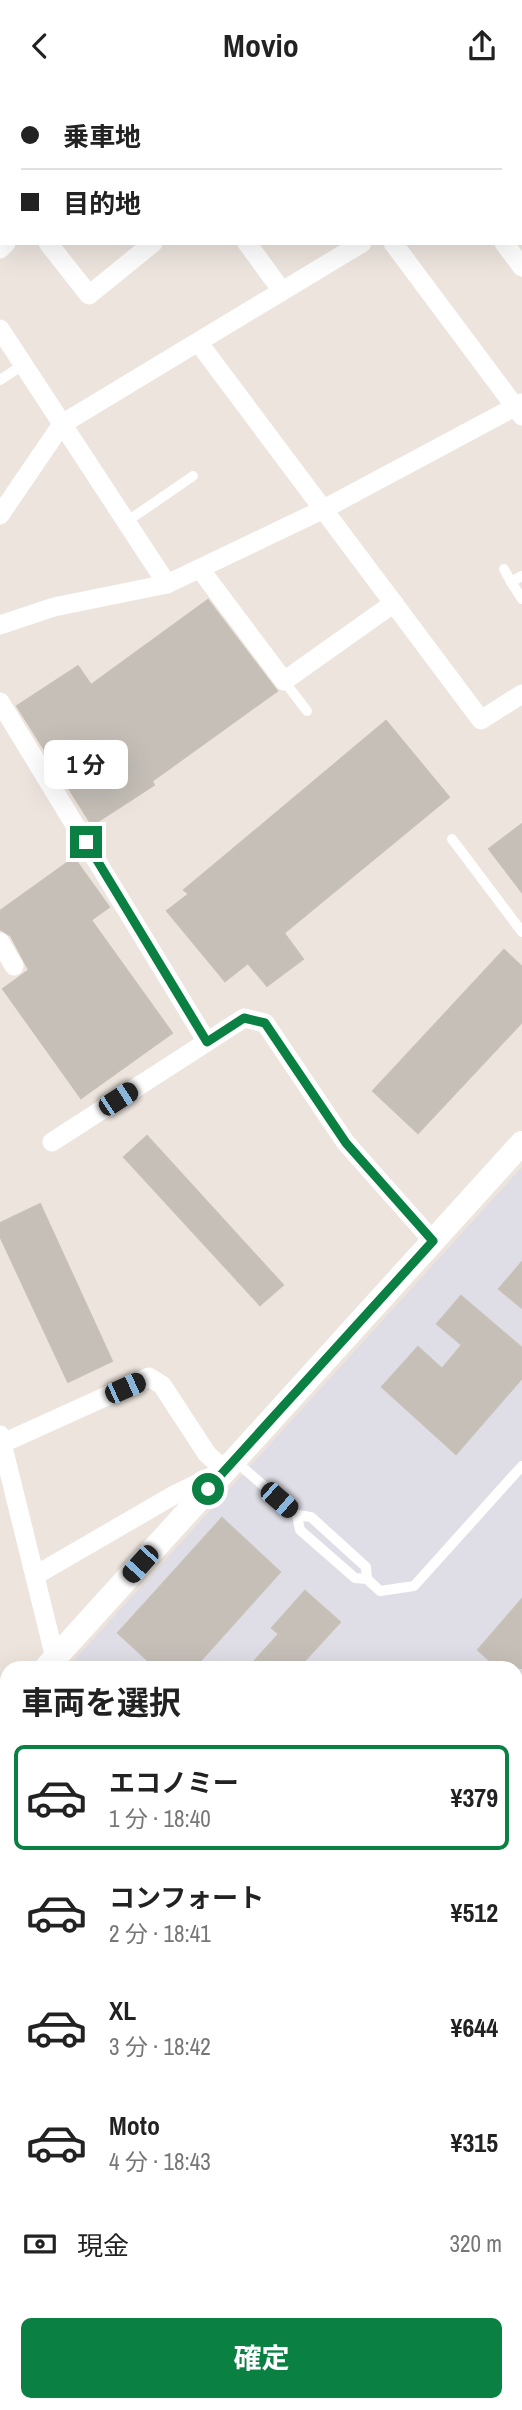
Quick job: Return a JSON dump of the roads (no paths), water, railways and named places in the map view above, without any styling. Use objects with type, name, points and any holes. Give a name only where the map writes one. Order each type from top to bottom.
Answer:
[{"type":"street","points":[[50,245],[89,295],[151,245]]},
{"type":"street","points":[[248,245],[282,291]]},
{"type":"street","points":[[0,515],[62,424],[359,245]]},
{"type":"street","points":[[0,625],[54,607],[167,585],[324,509],[520,408],[395,245]]},
{"type":"street","points":[[506,245],[522,267]]},
{"type":"street","points":[[0,329],[167,585]]},
{"type":"street","points":[[198,342],[481,720],[522,694]]},
{"type":"street","points":[[200,569],[284,681],[394,603]]},
{"type":"street","points":[[2,710],[207,1042]]},
{"type":"street","points":[[0,942],[14,966]]},
{"type":"street","points":[[52,1142],[244,1018],[265,1023],[346,1143],[433,1241]]},
{"type":"street","points":[[53,1661],[522,1143]]},
{"type":"street","points":[[51,1661],[36,1576],[2,1439],[149,1377],[162,1385],[207,1454],[230,1465]]},
{"type":"street","points":[[36,1576],[230,1465]]},
{"type":"lane","points":[[0,380],[23,365]]},
{"type":"lane","points":[[125,522],[193,476]]},
{"type":"lane","points":[[504,569],[522,599]]},
{"type":"lane","points":[[512,582],[522,576]]},
{"type":"lane","points":[[284,681],[307,711]]},
{"type":"lane","points":[[452,839],[522,932]]},
{"type":"lane","points":[[230,1465],[297,1515],[311,1517],[366,1567],[368,1579],[380,1591],[414,1586],[522,1466]]},
{"type":"lane","points":[[297,1515],[300,1530],[355,1579],[368,1579]]}]
